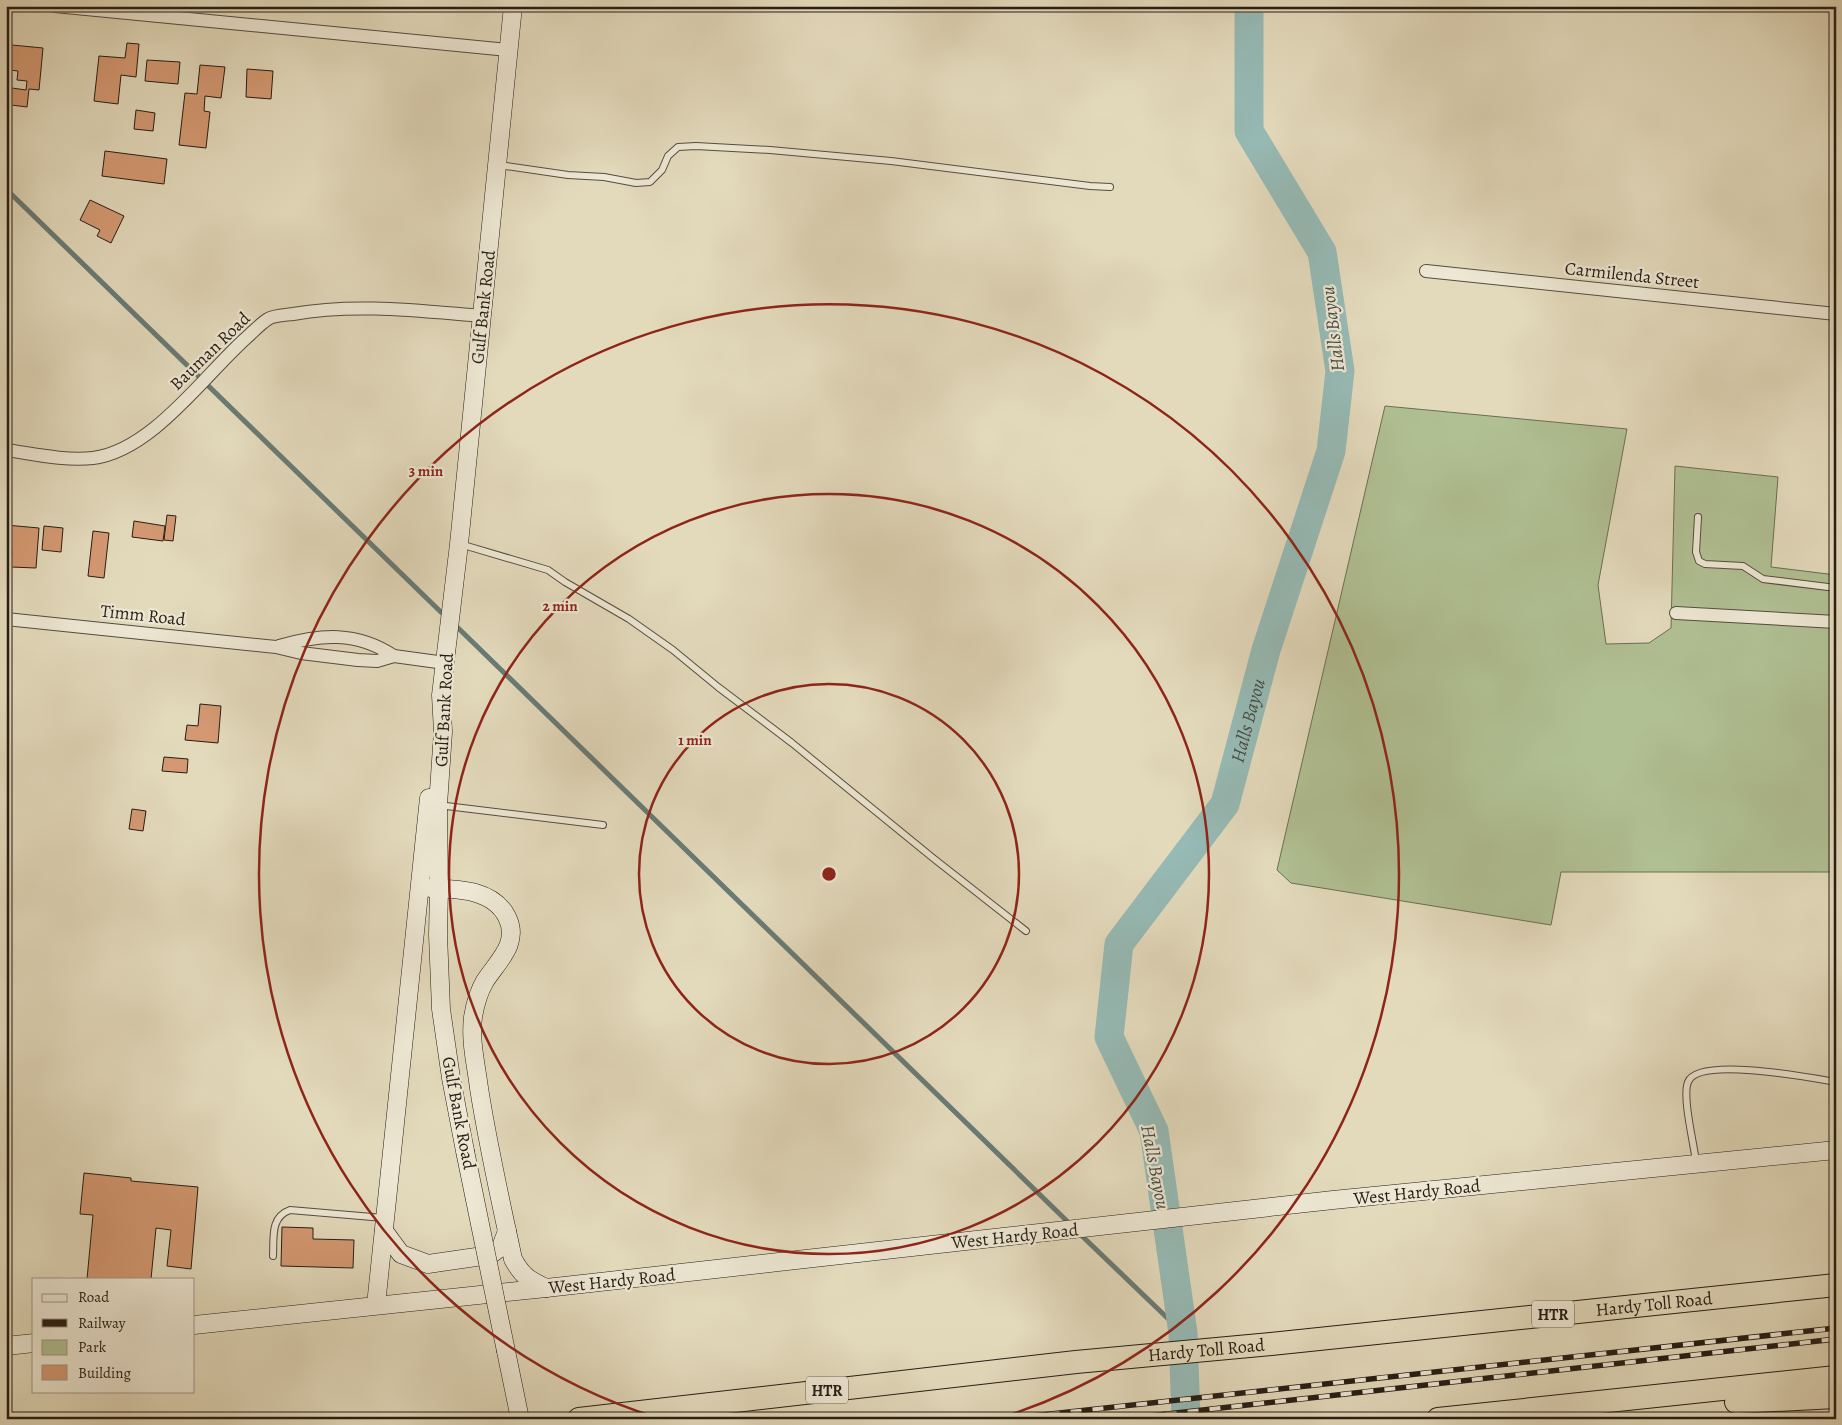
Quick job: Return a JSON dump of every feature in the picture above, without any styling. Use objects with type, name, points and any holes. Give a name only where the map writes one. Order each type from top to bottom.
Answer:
[{"type":"highway","name":"Hardy Toll Road","points":[[579,1419],[1076,1362],[1271,1344],[1836,1285]]},
{"type":"highway","points":[[1438,1419],[1836,1377]]},
{"type":"highway","points":[[1527,1411],[1836,1397]]},
{"type":"main road","name":"Gulf Bank Road","points":[[513,6],[459,544],[441,695],[443,732],[438,805],[438,935],[441,1009],[451,1078],[520,1419]]},
{"type":"main road","points":[[376,1305],[419,887],[441,695]]},
{"type":"main road","points":[[419,887],[467,890],[491,898],[501,907],[508,918],[509,947],[484,982],[473,1014],[471,1034],[485,1123],[513,1260],[520,1272],[530,1281],[546,1288]]},
{"type":"main road","name":"West Hardy Road","points":[[195,1324],[546,1288],[1333,1200],[1836,1150]]},
{"type":"main road","points":[[385,1224],[401,1254],[428,1264],[490,1255],[501,1247],[507,1231]]},
{"type":"main road","points":[[6,1346],[32,1343]]},
{"type":"street","points":[[55,6],[508,50]]},
{"type":"street","name":"Carmilenda Street","points":[[1426,271],[1836,314]]},
{"type":"street","name":"Bauman Road","points":[[6,450],[65,457],[93,458],[114,452],[145,437],[170,415],[226,356],[269,318],[317,310],[358,308],[482,316]]},
{"type":"street","points":[[1676,613],[1836,622]]},
{"type":"street","name":"Timm Road","points":[[6,619],[276,646],[318,656],[358,660],[377,661],[394,656],[445,656]]},
{"type":"street","name":"Timm Road","points":[[276,646],[304,638],[330,636],[363,640],[379,646],[394,656]]},
{"type":"lane","points":[[498,165],[568,175],[604,177],[636,183],[650,182],[662,170],[668,156],[678,147],[696,146],[770,150],[891,161],[1110,187]]},
{"type":"lane","points":[[1698,517],[1696,552],[1699,561],[1705,564],[1743,566],[1763,579],[1836,588]]},
{"type":"lane","points":[[459,544],[548,570],[628,619],[673,650],[792,743],[1026,931]]},
{"type":"lane","points":[[438,805],[603,825]]},
{"type":"lane","points":[[1697,1164],[1686,1097],[1687,1083],[1696,1073],[1742,1069],[1836,1082]]},
{"type":"lane","points":[[273,1256],[276,1221],[282,1213],[290,1210],[385,1224]]},
{"type":"green space","points":[[1385,406],[1627,429],[1598,585],[1606,644],[1649,643],[1671,628],[1675,466],[1778,477],[1771,567],[1836,575],[1836,872],[1561,872],[1551,925],[1291,883],[1277,870]]},
{"type":"building","points":[[127,43],[139,44],[136,77],[121,75],[118,104],[94,101],[99,56],[125,58]]},
{"type":"building","points":[[12,45],[43,48],[39,90],[29,89],[27,107],[11,105],[12,88],[26,90],[27,81],[17,80],[18,71],[9,70]]},
{"type":"building","points":[[147,60],[180,62],[178,84],[145,81]]},
{"type":"building","points":[[200,65],[225,67],[221,98],[205,96],[204,111],[210,112],[206,148],[179,145],[185,93],[197,94]]},
{"type":"building","points":[[247,69],[273,71],[271,99],[246,97]]},
{"type":"building","points":[[136,110],[155,113],[153,131],[134,129]]},
{"type":"building","points":[[105,151],[167,159],[164,184],[102,176]]},
{"type":"building","points":[[90,200],[124,216],[111,243],[97,236],[100,230],[80,220]]},
{"type":"building","points":[[167,515],[176,516],[173,541],[164,540]]},
{"type":"building","points":[[134,521],[165,526],[163,541],[132,537]]},
{"type":"building","points":[[6,525],[39,528],[36,568],[11,567],[12,551],[6,551]]},
{"type":"building","points":[[44,526],[63,528],[61,552],[42,550]]},
{"type":"building","points":[[93,531],[109,533],[104,578],[88,576]]},
{"type":"building","points":[[200,704],[221,706],[218,743],[185,740],[187,725],[198,726]]},
{"type":"building","points":[[164,757],[188,759],[187,773],[162,771]]},
{"type":"building","points":[[132,809],[146,811],[143,831],[129,829]]},
{"type":"building","points":[[84,1173],[131,1178],[131,1181],[198,1187],[191,1269],[167,1266],[171,1230],[156,1228],[151,1278],[87,1278],[93,1215],[80,1214]]},
{"type":"building","points":[[282,1227],[313,1228],[313,1239],[354,1240],[353,1268],[281,1266]]},
{"type":"waterway","name":"Halls Bayou","points":[[1186,1419],[1183,1333],[1154,1131],[1109,1037],[1119,944],[1225,804],[1266,650],[1331,451],[1340,371],[1322,252],[1249,131],[1249,6]]},
{"type":"waterway","points":[[6,189],[447,618]]},
{"type":"waterway","points":[[453,623],[1070,1224]]},
{"type":"waterway","points":[[1080,1234],[1183,1333]]},
{"type":"railway","points":[[1005,1419],[1836,1328]]},
{"type":"railway","points":[[1122,1419],[1836,1339]]}]
